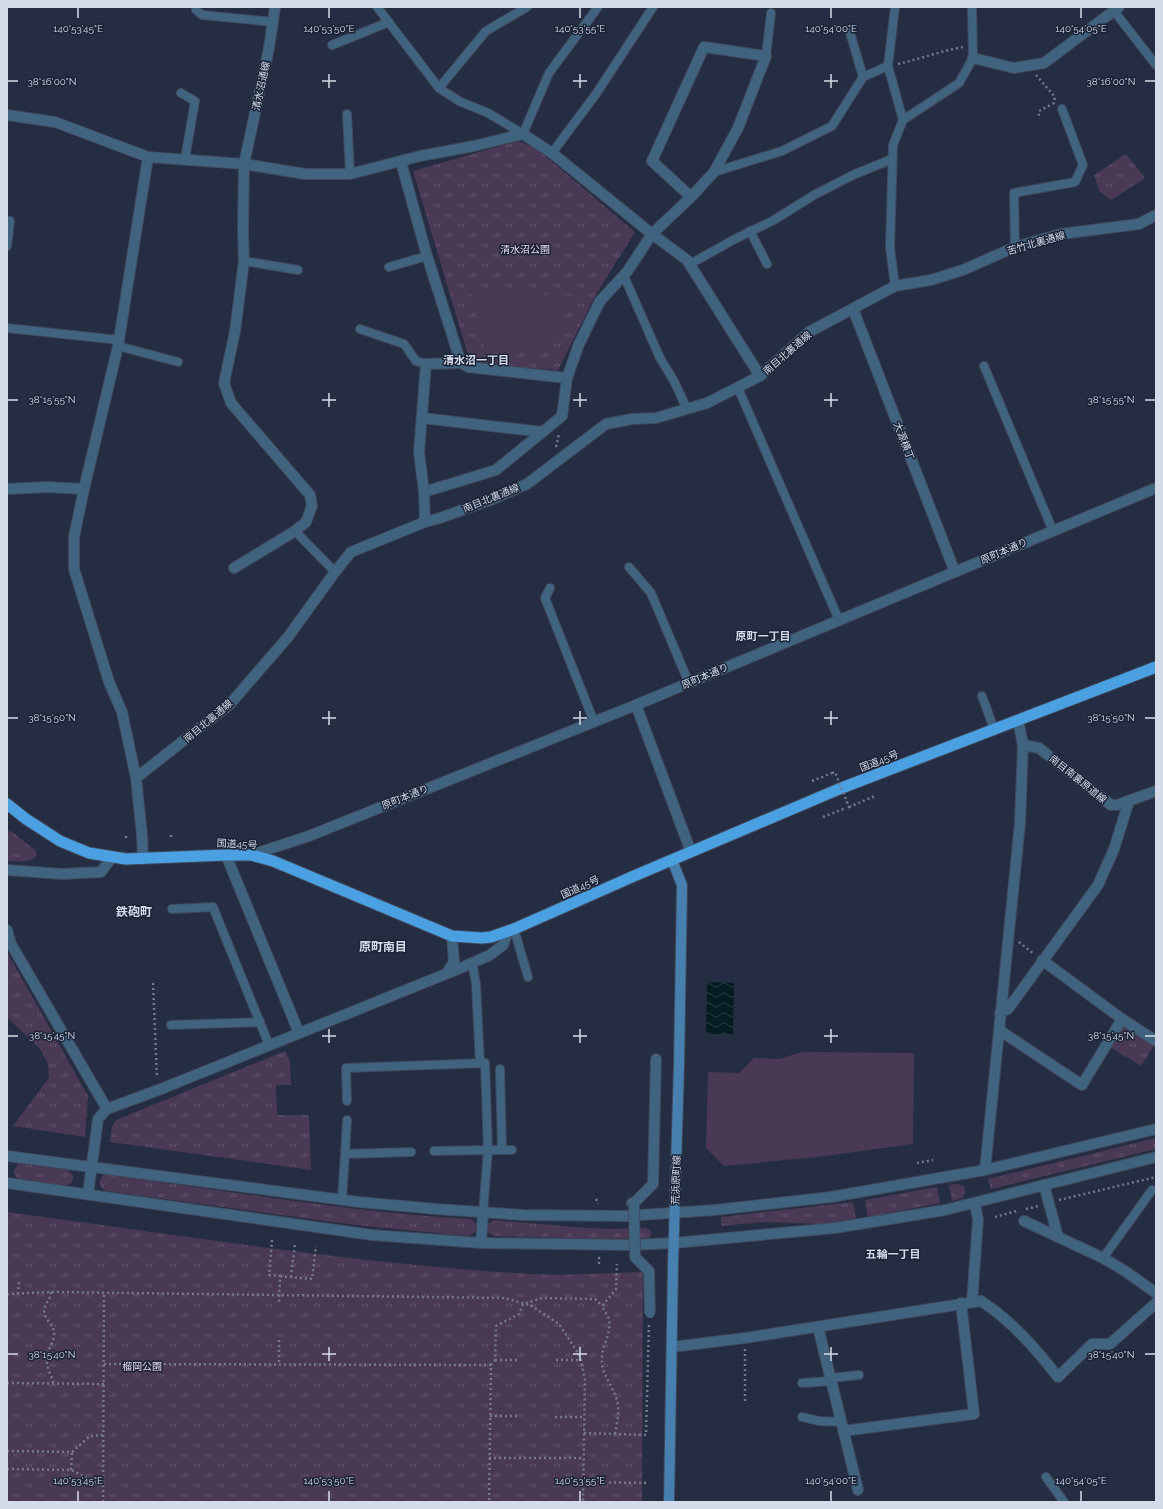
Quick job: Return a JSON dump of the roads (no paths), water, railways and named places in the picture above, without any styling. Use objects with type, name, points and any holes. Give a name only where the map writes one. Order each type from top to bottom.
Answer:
[{"type":"highway","name":"国道45号","points":[[7,804],[26,819],[60,841],[89,853],[112,857],[143,859],[226,854],[251,855],[273,861],[452,936],[482,938],[491,937],[511,930],[839,789],[1156,667]]},
{"type":"main road","name":"荒浜原町線","points":[[669,1502],[682,885],[672,860]]},
{"type":"street","name":"清水沼通線","points":[[234,568],[295,531],[306,522],[312,506],[310,495],[231,403],[224,383],[235,331],[244,261],[244,164],[275,7]]},
{"type":"street","points":[[973,58],[1014,68],[1044,63],[1116,9]]},
{"type":"street","points":[[424,492],[496,470],[562,416],[567,378],[579,344],[600,301],[624,276],[652,234],[691,197],[714,172],[738,128],[766,56],[704,47],[652,161],[691,197]]},
{"type":"street","points":[[7,115],[55,122],[148,157],[244,164],[305,174],[350,174],[420,156],[474,146],[523,134],[552,153],[652,234],[688,260],[760,376]]},
{"type":"street","points":[[143,859],[136,778],[122,712],[109,682],[74,570],[74,537],[118,343],[148,157]]},
{"type":"street","points":[[401,162],[427,256],[461,363]]},
{"type":"street","name":"苦竹北裏通線","points":[[895,286],[931,280],[963,270],[1015,247],[1061,234],[1139,224],[1156,215]]},
{"type":"street","name":"南目北裏通線","points":[[136,778],[230,704],[288,637],[335,572],[352,552],[425,522],[493,499],[527,484],[606,424],[632,419],[656,418],[707,403],[738,388],[760,376],[809,332],[895,286]]},
{"type":"street","name":"大源横丁","points":[[853,309],[955,572]]},
{"type":"street","points":[[425,522],[424,492],[419,452],[426,364],[461,363],[468,367],[567,378]]},
{"type":"street","points":[[422,418],[543,432]]},
{"type":"street","points":[[7,489],[47,487],[84,489]]},
{"type":"street","name":"原町本通り","points":[[251,855],[309,836],[636,705],[1156,488]]},
{"type":"street","points":[[636,705],[690,852]]},
{"type":"street","points":[[985,1170],[1000,1013],[1010,936],[1020,823],[1023,745],[1018,720]]},
{"type":"street","name":"南目南裏原道線","points":[[1023,745],[1039,748],[1111,805],[1117,805],[1156,791]]},
{"type":"street","points":[[1000,1013],[1008,1009],[1042,960],[1098,885],[1114,848],[1129,801]]},
{"type":"street","points":[[226,854],[299,1033]]},
{"type":"street","points":[[7,870],[62,874],[101,872],[112,857]]},
{"type":"street","points":[[7,930],[11,944],[107,1109]]},
{"type":"street","points":[[88,1194],[98,1119],[107,1109],[161,1089],[490,955],[503,945],[511,930]]},
{"type":"street","points":[[447,973],[454,962],[452,936]]},
{"type":"street","points":[[1042,960],[1122,1019],[1156,1041]]},
{"type":"street","points":[[999,1030],[1082,1085],[1122,1019]]},
{"type":"street","points":[[650,1313],[649,1271],[635,1257],[633,1204],[653,1184],[656,1059]]},
{"type":"street","points":[[7,1156],[342,1199],[483,1213],[618,1216],[715,1210],[830,1197],[985,1170],[1156,1129]]},
{"type":"street","points":[[7,1183],[372,1235],[481,1243],[630,1245],[674,1243],[835,1228],[945,1210],[1155,1159]]},
{"type":"street","points":[[1044,1185],[1058,1237]]},
{"type":"street","points":[[972,1302],[978,1220],[975,1203]]},
{"type":"street","points":[[481,1243],[483,1213]]},
{"type":"street","points":[[1024,1221],[1103,1258],[1125,1271],[1156,1293]]},
{"type":"street","points":[[672,1347],[745,1338],[981,1301],[996,1310],[1036,1349],[1058,1377],[1092,1344],[1110,1344],[1156,1303]]},
{"type":"street","points":[[841,1426],[974,1414],[961,1303]]},
{"type":"street","points":[[818,1327],[841,1426],[858,1490]]},
{"type":"lane","points":[[377,7],[439,88],[459,101],[488,113],[523,134],[549,72],[598,7]]},
{"type":"lane","points":[[439,88],[486,31],[527,7]]},
{"type":"lane","points":[[552,153],[596,94],[653,7]]},
{"type":"lane","points":[[895,7],[888,66],[903,120]]},
{"type":"lane","points":[[895,286],[890,247],[893,145],[903,120],[959,83],[973,58],[972,7]]},
{"type":"lane","points":[[1116,9],[1156,65]]},
{"type":"lane","points":[[196,10],[202,15],[272,22]]},
{"type":"lane","points":[[766,56],[771,13]]},
{"type":"lane","points":[[332,45],[389,22]]},
{"type":"lane","points":[[849,29],[863,77]]},
{"type":"lane","points":[[714,172],[782,151],[832,126],[863,77],[888,66]]},
{"type":"lane","points":[[181,93],[195,101],[185,159]]},
{"type":"lane","points":[[1015,247],[1014,193],[1076,182],[1083,165],[1062,109]]},
{"type":"lane","points":[[347,114],[350,174]]},
{"type":"lane","points":[[690,264],[750,231],[774,220],[840,181],[892,159]]},
{"type":"lane","points":[[7,246],[10,221]]},
{"type":"lane","points":[[750,231],[768,264]]},
{"type":"lane","points":[[389,268],[427,256]]},
{"type":"lane","points":[[244,261],[298,270]]},
{"type":"lane","points":[[624,276],[660,358],[674,381],[687,409]]},
{"type":"lane","points":[[7,328],[118,343],[178,362]]},
{"type":"lane","points":[[360,329],[404,344],[416,361],[426,364]]},
{"type":"lane","points":[[984,366],[1053,531]]},
{"type":"lane","points":[[738,388],[839,620]]},
{"type":"lane","points":[[295,531],[335,572]]},
{"type":"lane","points":[[629,567],[651,593],[689,683]]},
{"type":"lane","points":[[550,588],[545,598],[594,722]]},
{"type":"lane","points":[[982,696],[994,729]]},
{"type":"lane","points":[[172,909],[213,907],[269,1045]]},
{"type":"lane","points":[[511,930],[528,977]]},
{"type":"lane","points":[[472,962],[476,984],[480,1063]]},
{"type":"lane","points":[[171,1025],[260,1022]]},
{"type":"lane","points":[[347,1101],[346,1068],[485,1063],[488,1150],[483,1213]]},
{"type":"lane","points":[[500,1068],[502,1150]]},
{"type":"lane","points":[[342,1199],[347,1120]]},
{"type":"lane","points":[[434,1151],[512,1150]]},
{"type":"lane","points":[[345,1154],[410,1152]]},
{"type":"lane","points":[[1103,1258],[1152,1190]]},
{"type":"lane","points":[[802,1383],[859,1375]]},
{"type":"lane","points":[[802,1416],[841,1426]]},
{"type":"lane","points":[[1046,1477],[1064,1502]]},
{"type":"water","points":[[707,982],[734,983],[733,1034],[706,1034]]},
{"type":"district","name":"清水沼一丁目","points":[[476,360]]},
{"type":"district","name":"原町一丁目","points":[[763,636]]},
{"type":"district","name":"鉄砲町","points":[[134,912]]},
{"type":"district","name":"原町南目","points":[[383,947]]},
{"type":"district","name":"五輪一丁目","points":[[893,1254]]},
{"type":"park label","name":"清水沼公園","points":[[525,249]]},
{"type":"park label","name":"榴岡公園","points":[[142,1366]]}]
